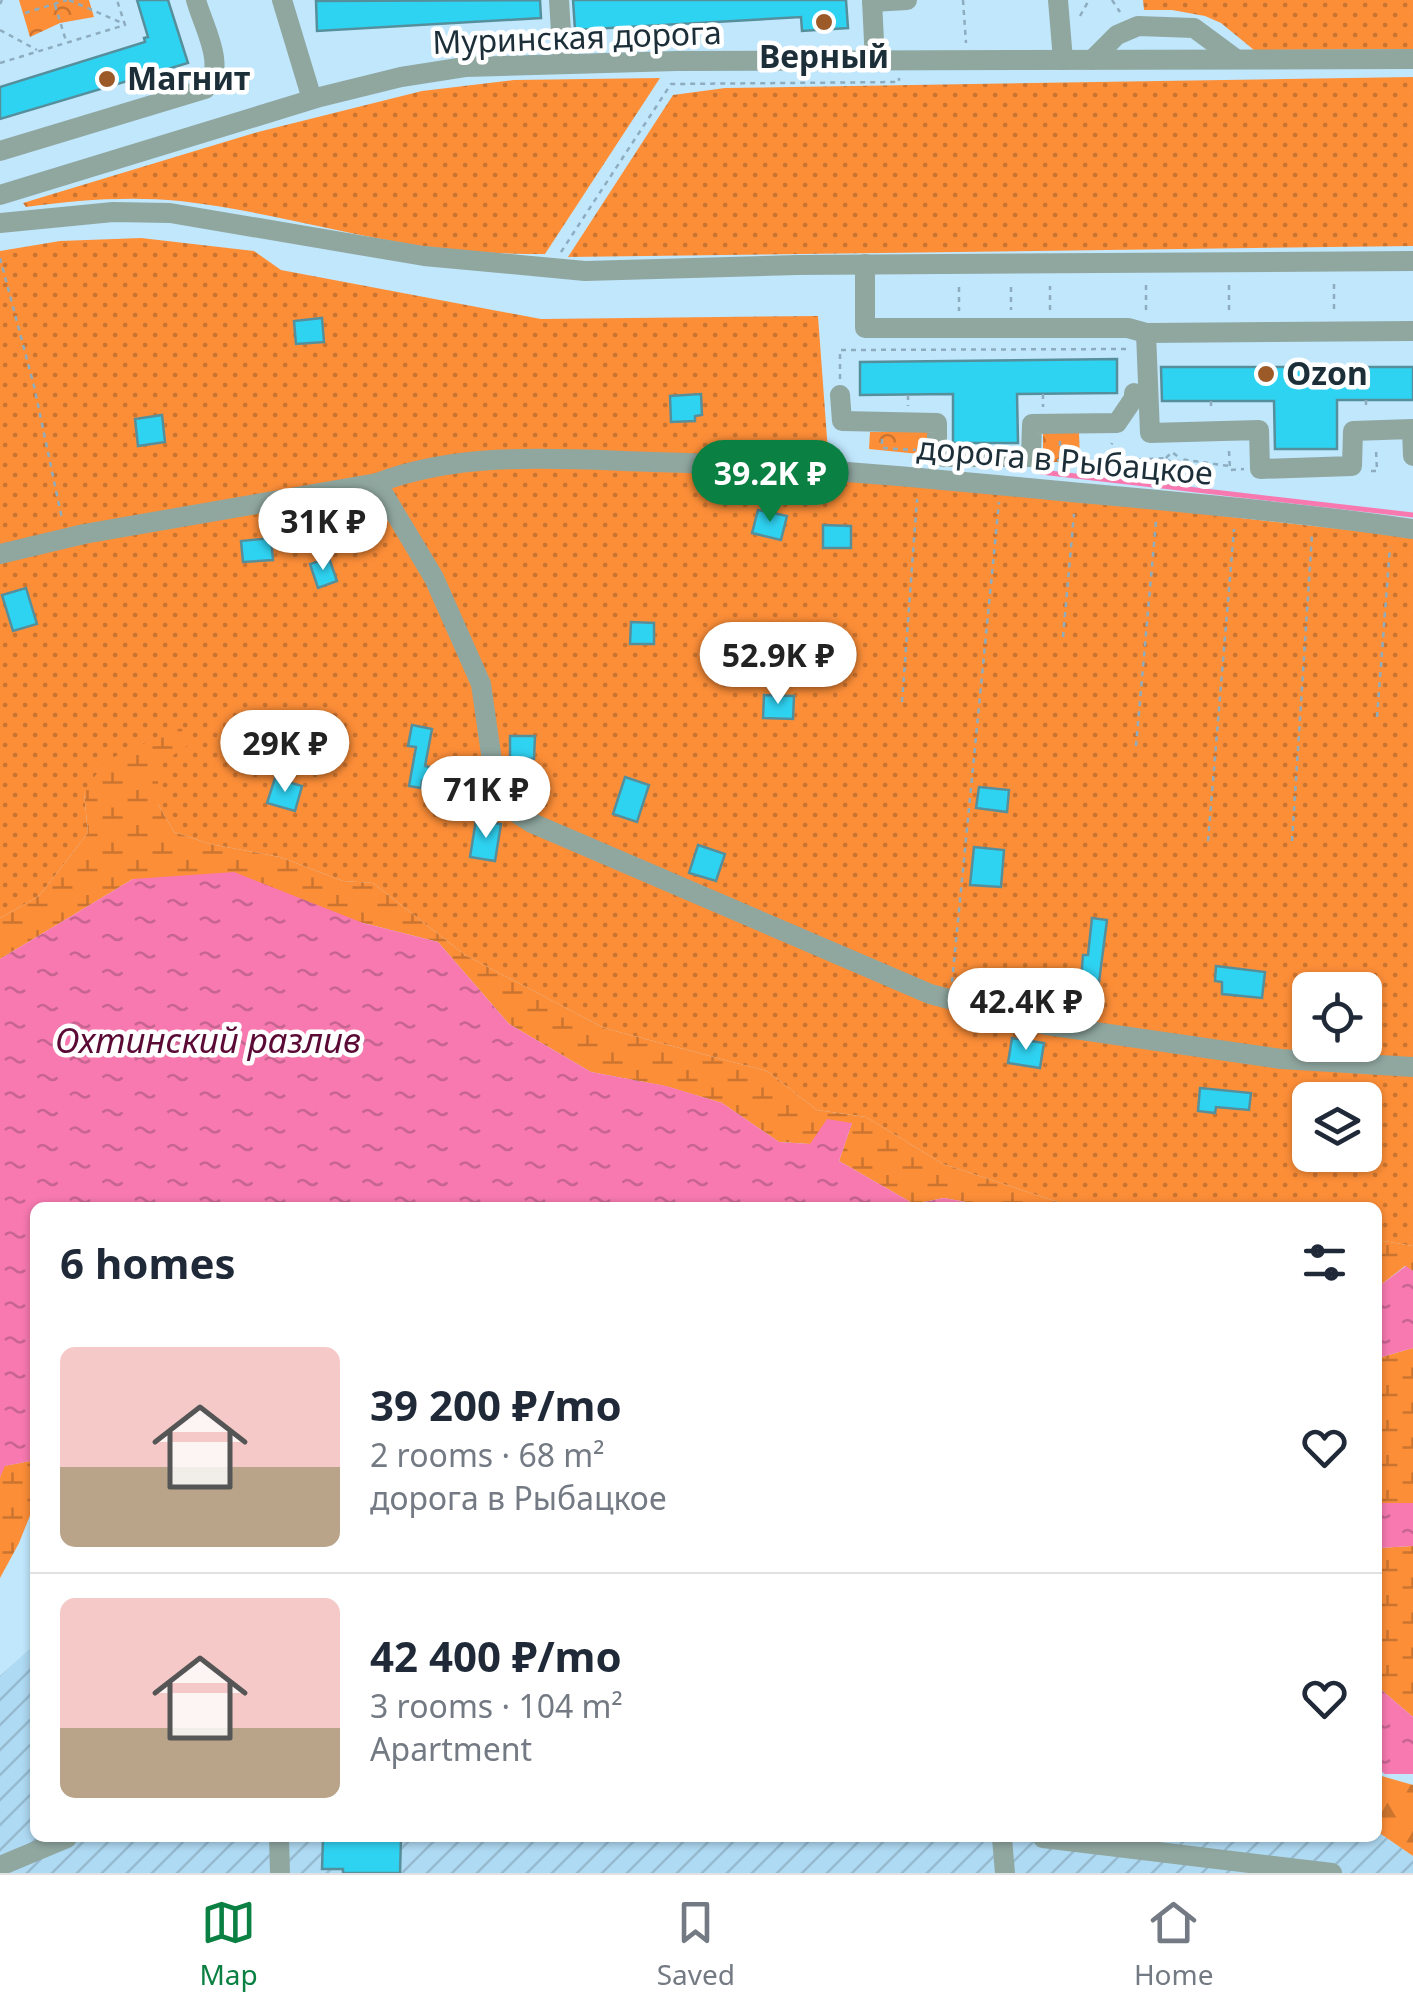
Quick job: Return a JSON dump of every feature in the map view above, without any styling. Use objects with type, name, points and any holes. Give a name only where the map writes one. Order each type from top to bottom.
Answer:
[{"type":"street","points":[[0,150],[205,88],[214,80],[216,68],[196,0]]},
{"type":"street","points":[[282,0],[312,99]]},
{"type":"street","points":[[558,0],[562,63]]},
{"type":"street","points":[[876,62],[872,1],[908,0]]},
{"type":"street","points":[[1058,0],[1062,60]]},
{"type":"street","points":[[1092,60],[1117,34],[1138,26],[1194,28],[1236,60]]},
{"type":"street","name":"Муринская дорога","points":[[0,195],[312,99],[401,77],[465,67],[562,63],[1413,58]]},
{"type":"street","points":[[0,223],[55,215],[170,213],[424,256],[572,270],[1413,261]]},
{"type":"street","points":[[865,264],[866,328],[1128,328],[1146,341],[1413,332]]},
{"type":"street","points":[[1146,341],[1150,433],[1259,430],[1260,469],[1352,466],[1353,431],[1412,430],[1413,456]]},
{"type":"street","points":[[840,395],[842,421],[937,423],[937,452],[944,457],[1031,457],[1032,424],[1117,423],[1134,393]]},
{"type":"street","name":"дорога в Рыбацкое","points":[[0,554],[66,538],[377,483],[412,470],[510,458],[732,463],[1313,514],[1413,529]]},
{"type":"street","points":[[377,483],[434,578],[481,684],[496,789],[507,807],[532,823],[930,994],[1047,1025],[1281,1058],[1413,1067]]},
{"type":"street","points":[[0,1866],[57,1842]]},
{"type":"street","points":[[280,1842],[280,1873]]},
{"type":"street","points":[[1002,1842],[1005,1873]]},
{"type":"street","points":[[1077,1842],[1332,1873]]},
{"type":"path","points":[[25,13],[68,0],[124,25]]},
{"type":"path","points":[[117,0],[124,25]]},
{"type":"path","points":[[963,0],[966,45]]},
{"type":"path","points":[[1112,0],[1127,22]]},
{"type":"path","points":[[55,4],[66,42]]},
{"type":"path","points":[[0,63],[124,25]]},
{"type":"path","points":[[0,30],[38,51]]},
{"type":"path","points":[[559,258],[566,241],[672,84],[899,82],[899,70]]},
{"type":"path","points":[[0,258],[34,386],[66,538]]},
{"type":"path","points":[[840,395],[840,350],[1146,341],[1146,285]]},
{"type":"path","points":[[882,422],[882,448],[937,452]]},
{"type":"path","points":[[1229,431],[1230,470],[1260,469]]},
{"type":"path","points":[[1166,458],[1168,453],[1176,452],[1180,459]]},
{"type":"path","points":[[1031,457],[1100,460],[1109,454],[1114,461]]},
{"type":"path","points":[[1114,461],[1166,458],[1174,465],[1180,459]]},
{"type":"path","points":[[1180,459],[1230,466]]},
{"type":"path","points":[[1100,460],[1109,468],[1114,461]]},
{"type":"path","points":[[902,702],[919,478]]},
{"type":"path","points":[[950,998],[1000,485]]},
{"type":"path","points":[[1064,637],[1076,492]]},
{"type":"path","points":[[1136,746],[1158,500]]},
{"type":"path","points":[[1208,841],[1236,507]]},
{"type":"path","points":[[1292,842],[1313,514]]},
{"type":"path","points":[[1377,717],[1391,526]]},
{"type":"shaded area","points":[[30,1649],[30,1842],[1382,1842],[1382,1835],[1413,1856],[1413,1873],[0,1873],[0,1676]]},
{"type":"green space","points":[[19,0],[89,0],[94,17],[60,23],[30,37]]},
{"type":"green space","points":[[1143,0],[1413,0],[1413,49],[1254,50],[1221,23],[1172,10],[1144,10]]},
{"type":"green space","points":[[1413,77],[1413,246],[568,257],[673,95],[725,88]]},
{"type":"green space","points":[[660,78],[545,254],[431,247],[180,201],[103,200],[26,207],[23,203],[258,132],[422,91],[514,80]]},
{"type":"green space","points":[[141,238],[254,251],[281,270],[541,319],[818,316],[830,479],[1005,492],[1413,537],[1413,1246],[1382,1241],[1382,1202],[1058,1202],[943,1164],[866,1117],[817,1110],[767,1071],[604,1028],[465,955],[373,883],[343,881],[280,857],[210,844],[174,832],[158,804],[158,766],[84,793],[88,833],[39,896],[0,918],[0,251],[60,241]]},
{"type":"green space","points":[[870,432],[929,432],[929,455],[869,449]]},
{"type":"green space","points":[[1043,433],[1079,433],[1080,462],[1043,462]]},
{"type":"green space","points":[[181,727],[188,745],[158,766],[158,804],[174,832],[210,844],[280,857],[343,881],[373,883],[465,955],[604,1028],[767,1071],[817,1110],[866,1117],[943,1164],[1058,1202],[966,1202],[944,1198],[911,1202],[839,1161],[852,1123],[810,1144],[779,1142],[722,1103],[665,1086],[591,1072],[509,1024],[438,942],[363,923],[133,879],[0,959],[0,918],[39,896],[88,833],[84,793],[105,761]]},
{"type":"green space","points":[[1382,1241],[1413,1246],[1413,1271],[1405,1266],[1382,1284]]},
{"type":"green space","points":[[1413,1348],[1413,1503],[1382,1503],[1382,1357]]},
{"type":"green space","points":[[30,1461],[30,1516],[0,1578],[0,1477],[4,1466]]},
{"type":"green space","points":[[1413,1546],[1413,1717],[1382,1690],[1382,1548]]},
{"type":"green space","points":[[1382,1776],[1413,1785],[1413,1856],[1382,1835]]},
{"type":"water","name":"Охтинский разлив","points":[[234,872],[363,923],[438,942],[509,1024],[591,1072],[666,1086],[722,1103],[779,1142],[810,1144],[827,1119],[852,1123],[839,1161],[911,1202],[30,1202],[30,1461],[5,1466],[0,1477],[0,959],[133,879]]},
{"type":"water","name":"Охтинский разлив","points":[[944,1198],[966,1202],[924,1202]]},
{"type":"water","points":[[1406,1266],[1413,1271],[1413,1348],[1382,1357],[1382,1284]]},
{"type":"water","points":[[1382,1503],[1413,1503],[1413,1546],[1382,1548]]},
{"type":"water","points":[[1382,1690],[1413,1717],[1413,1774],[1385,1774]]},
{"type":"building","points":[[137,0],[168,0],[188,63],[0,119],[0,87],[145,42],[148,37]]},
{"type":"building","points":[[540,0],[541,18],[317,31],[316,1]]},
{"type":"building","points":[[573,0],[846,0],[848,28],[802,31],[801,17],[575,30]]},
{"type":"building","points":[[322,318],[324,342],[296,344],[294,321]]},
{"type":"building","points":[[1117,359],[1117,393],[1017,394],[1018,443],[953,443],[953,394],[860,395],[860,362]]},
{"type":"building","points":[[1161,367],[1413,367],[1413,400],[1337,400],[1337,449],[1275,449],[1274,401],[1162,401]]},
{"type":"building","points":[[701,394],[702,415],[695,416],[695,421],[671,422],[670,396]]},
{"type":"building","points":[[162,415],[165,442],[138,446],[135,419]]},
{"type":"building","points":[[758,510],[787,516],[781,540],[752,533]]},
{"type":"building","points":[[823,525],[851,526],[851,548],[823,548]]},
{"type":"building","points":[[271,538],[273,560],[243,562],[241,541]]},
{"type":"building","points":[[329,558],[337,581],[318,588],[310,564]]},
{"type":"building","points":[[26,588],[37,624],[13,631],[2,595]]},
{"type":"building","points":[[631,622],[654,623],[654,644],[630,644]]},
{"type":"building","points":[[764,695],[794,696],[793,719],[763,718]]},
{"type":"building","points":[[412,725],[432,729],[425,766],[434,768],[431,783],[422,781],[421,788],[409,786],[416,747],[408,746]]},
{"type":"building","points":[[510,736],[535,736],[534,759],[510,758]]},
{"type":"building","points":[[625,777],[649,785],[637,822],[613,814]]},
{"type":"building","points":[[275,778],[302,786],[295,811],[267,803]]},
{"type":"building","points":[[979,787],[1009,790],[1007,812],[976,808]]},
{"type":"building","points":[[476,820],[501,824],[495,861],[470,857]]},
{"type":"building","points":[[698,845],[725,854],[716,881],[689,873]]},
{"type":"building","points":[[974,847],[1004,850],[1001,887],[970,885]]},
{"type":"building","points":[[1092,918],[1107,920],[1099,982],[1081,980]]},
{"type":"building","points":[[1216,966],[1265,972],[1262,998],[1222,994],[1222,982],[1215,981]]},
{"type":"building","points":[[1012,1038],[1044,1043],[1040,1068],[1008,1063]]},
{"type":"building","points":[[1200,1088],[1251,1093],[1249,1110],[1216,1107],[1215,1113],[1198,1111]]},
{"type":"building","points":[[323,1842],[401,1842],[400,1873],[322,1869]]},
{"type":"waterway","points":[[1041,472],[1413,515]]},
{"type":"place","name":"Верный","points":[[824,22]]},
{"type":"place","name":"Магнит","points":[[107,79]]},
{"type":"place","name":"Ozon","points":[[1266,374]]}]
